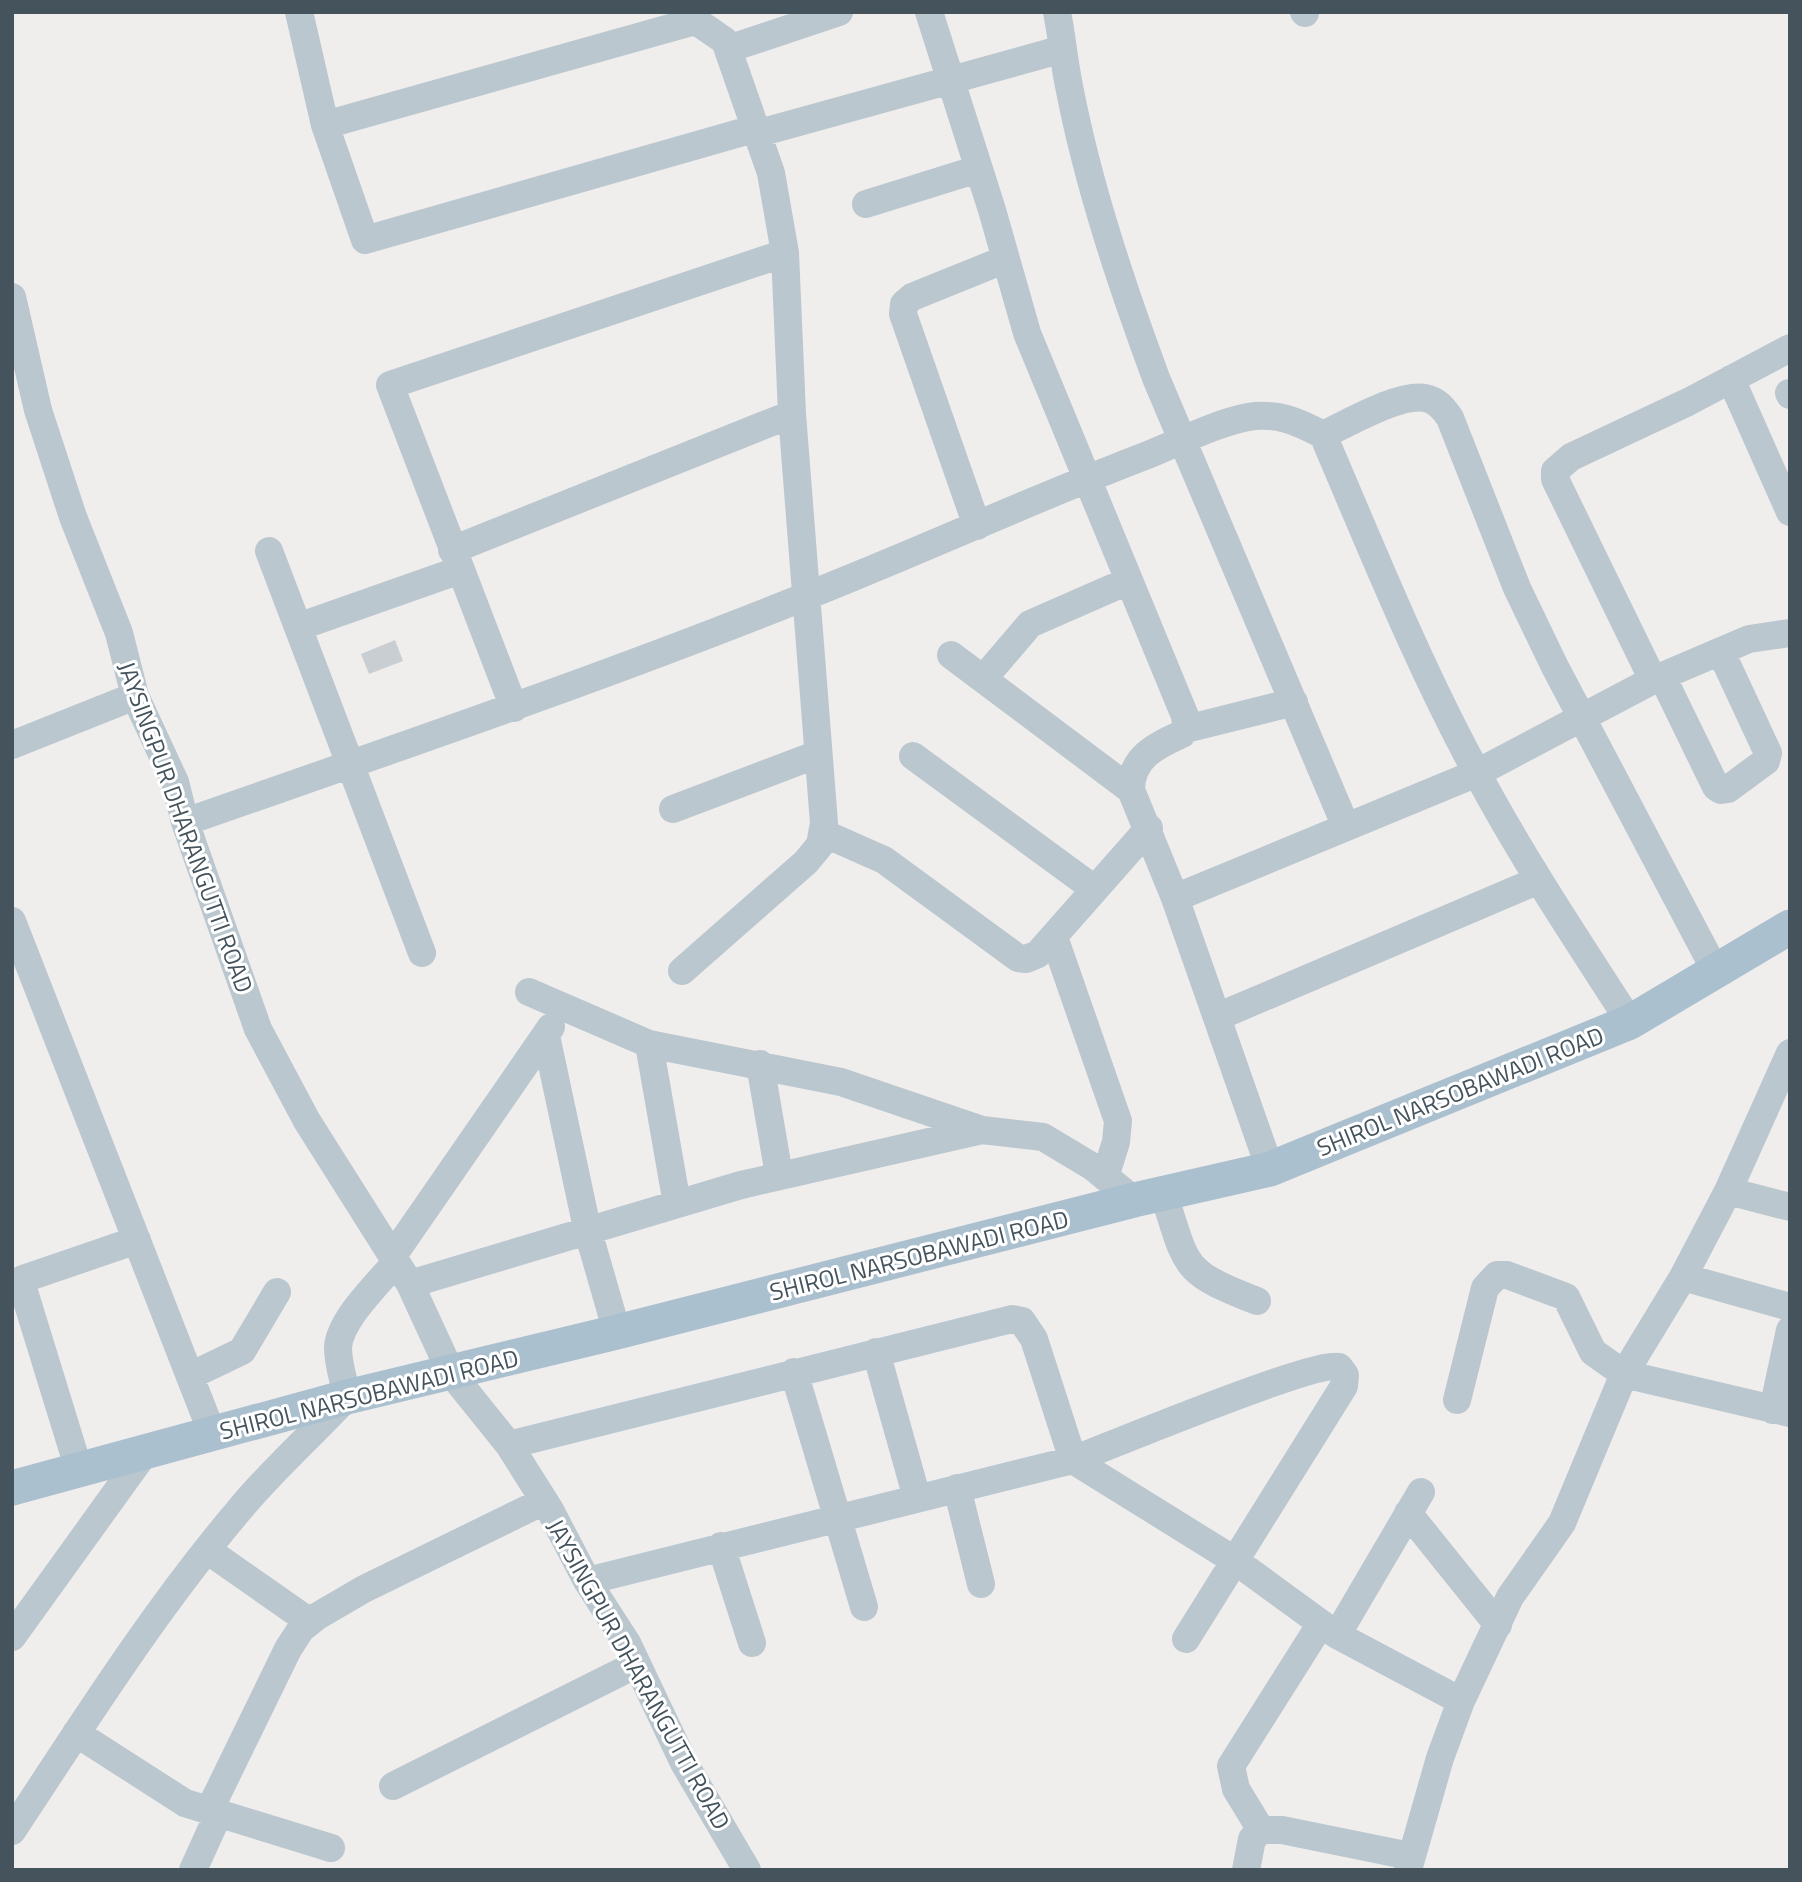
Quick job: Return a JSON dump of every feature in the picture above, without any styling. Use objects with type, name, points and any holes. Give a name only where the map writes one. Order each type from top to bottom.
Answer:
[{"type":"main road","name":"SHIROL NARSOBAWADI ROAD","points":[[12,1488],[347,1397],[617,1332],[1149,1196],[1270,1169],[1630,1022],[1789,921]]},
{"type":"street","points":[[299,12],[325,125],[365,240],[758,130],[1063,49]]},
{"type":"street","points":[[728,49],[839,12]]},
{"type":"street","points":[[929,12],[1027,333],[1185,716],[1186,729]]},
{"type":"street","points":[[1057,12],[1069,87],[1105,228],[1152,366],[1346,827]]},
{"type":"street","points":[[325,125],[689,17],[725,41],[771,173],[785,253],[792,414],[823,833],[820,845],[806,862],[682,971]]},
{"type":"street","points":[[866,204],[978,169]]},
{"type":"street","points":[[514,708],[390,385],[785,253]]},
{"type":"street","points":[[977,526],[903,314],[904,304],[912,297],[1006,259]]},
{"type":"street","name":"JAYSINGPUR DHARANGUTTI ROAD","points":[[14,309],[38,410],[73,517],[119,633],[135,696],[175,782],[185,822],[258,1029],[307,1121],[399,1267],[451,1373],[509,1445],[544,1501],[587,1580],[627,1643],[684,1763],[747,1870]]},
{"type":"street","points":[[1721,652],[1768,753],[1766,761],[1728,789],[1716,787],[1555,479],[1555,471],[1571,457],[1790,348]]},
{"type":"street","points":[[1731,379],[1790,512]]},
{"type":"street","points":[[1323,435],[1390,405],[1415,398],[1427,398],[1443,406],[1517,588],[1555,667],[1715,970]]},
{"type":"street","points":[[298,627],[792,414]]},
{"type":"street","points":[[185,822],[514,708],[807,596],[1086,478],[1247,417],[1272,415],[1297,421],[1323,435],[1423,666],[1477,773],[1539,880],[1630,1022]]},
{"type":"street","points":[[269,551],[422,953]]},
{"type":"street","points":[[983,679],[1030,624],[1128,581]]},
{"type":"street","points":[[1175,898],[1477,773],[1658,678],[1762,635],[1790,633]]},
{"type":"street","points":[[951,655],[1131,790]]},
{"type":"street","points":[[12,745],[135,696]]},
{"type":"street","points":[[1270,1169],[1175,898],[1149,828],[1131,790],[1131,777],[1145,752],[1186,729],[1294,702]]},
{"type":"street","points":[[673,808],[818,754]]},
{"type":"street","points":[[913,756],[1093,888]]},
{"type":"street","points":[[823,833],[884,860],[1018,958],[1032,957],[1054,937],[1093,888],[1149,828]]},
{"type":"street","points":[[1217,1017],[1539,880]]},
{"type":"street","points":[[12,921],[212,1433]]},
{"type":"street","points":[[1054,937],[1118,1121],[1116,1142],[1105,1177]]},
{"type":"street","points":[[529,992],[649,1044],[841,1082],[982,1130],[1042,1138],[1105,1177],[1149,1196],[1188,1264],[1210,1283],[1257,1301]]},
{"type":"street","points":[[12,1831],[76,1733],[207,1550],[268,1477],[347,1397],[338,1355],[340,1336],[346,1323],[399,1267],[565,1008]]},
{"type":"street","points":[[545,1036],[587,1228],[617,1332]]},
{"type":"street","points":[[649,1044],[677,1204]]},
{"type":"street","points":[[1246,1870],[1252,1839],[1261,1830],[1282,1830],[1409,1863],[1461,1701],[1510,1597],[1562,1523],[1624,1374],[1683,1277],[1728,1191],[1790,1053]]},
{"type":"street","points":[[760,1064],[779,1175]]},
{"type":"street","points":[[399,1267],[587,1228],[779,1175],[982,1130]]},
{"type":"street","points":[[1728,1191],[1790,1207]]},
{"type":"street","points":[[79,1470],[22,1285],[23,1279],[137,1240]]},
{"type":"street","points":[[1457,1400],[1485,1287],[1497,1275],[1507,1275],[1560,1292],[1572,1305],[1593,1352],[1624,1374],[1782,1412],[1790,1330]]},
{"type":"street","points":[[1683,1277],[1790,1307]]},
{"type":"street","points":[[190,1376],[242,1351],[277,1292]]},
{"type":"street","points":[[509,1445],[1012,1319],[1022,1321],[1034,1339],[1073,1460],[1234,1560],[1329,1630],[1461,1701]]},
{"type":"street","points":[[876,1352],[917,1498]]},
{"type":"street","points":[[587,1580],[1073,1460],[1261,1387],[1325,1366],[1339,1367],[1345,1375],[1344,1386],[1185,1639]]},
{"type":"street","points":[[794,1372],[835,1518],[864,1607]]},
{"type":"street","points":[[12,1637],[146,1451]]},
{"type":"street","points":[[957,1488],[981,1584]]},
{"type":"street","points":[[193,1870],[213,1813],[288,1649],[310,1622],[364,1589],[544,1501]]},
{"type":"street","points":[[1261,1830],[1236,1789],[1231,1766],[1329,1630],[1414,1503],[1498,1625]]},
{"type":"street","points":[[721,1546],[752,1643]]},
{"type":"street","points":[[207,1550],[310,1622]]},
{"type":"street","points":[[393,1786],[637,1664]]},
{"type":"street","points":[[76,1733],[185,1803],[331,1848]]},
{"type":"building","points":[[395,640],[403,661],[369,674],[361,654]]}]
